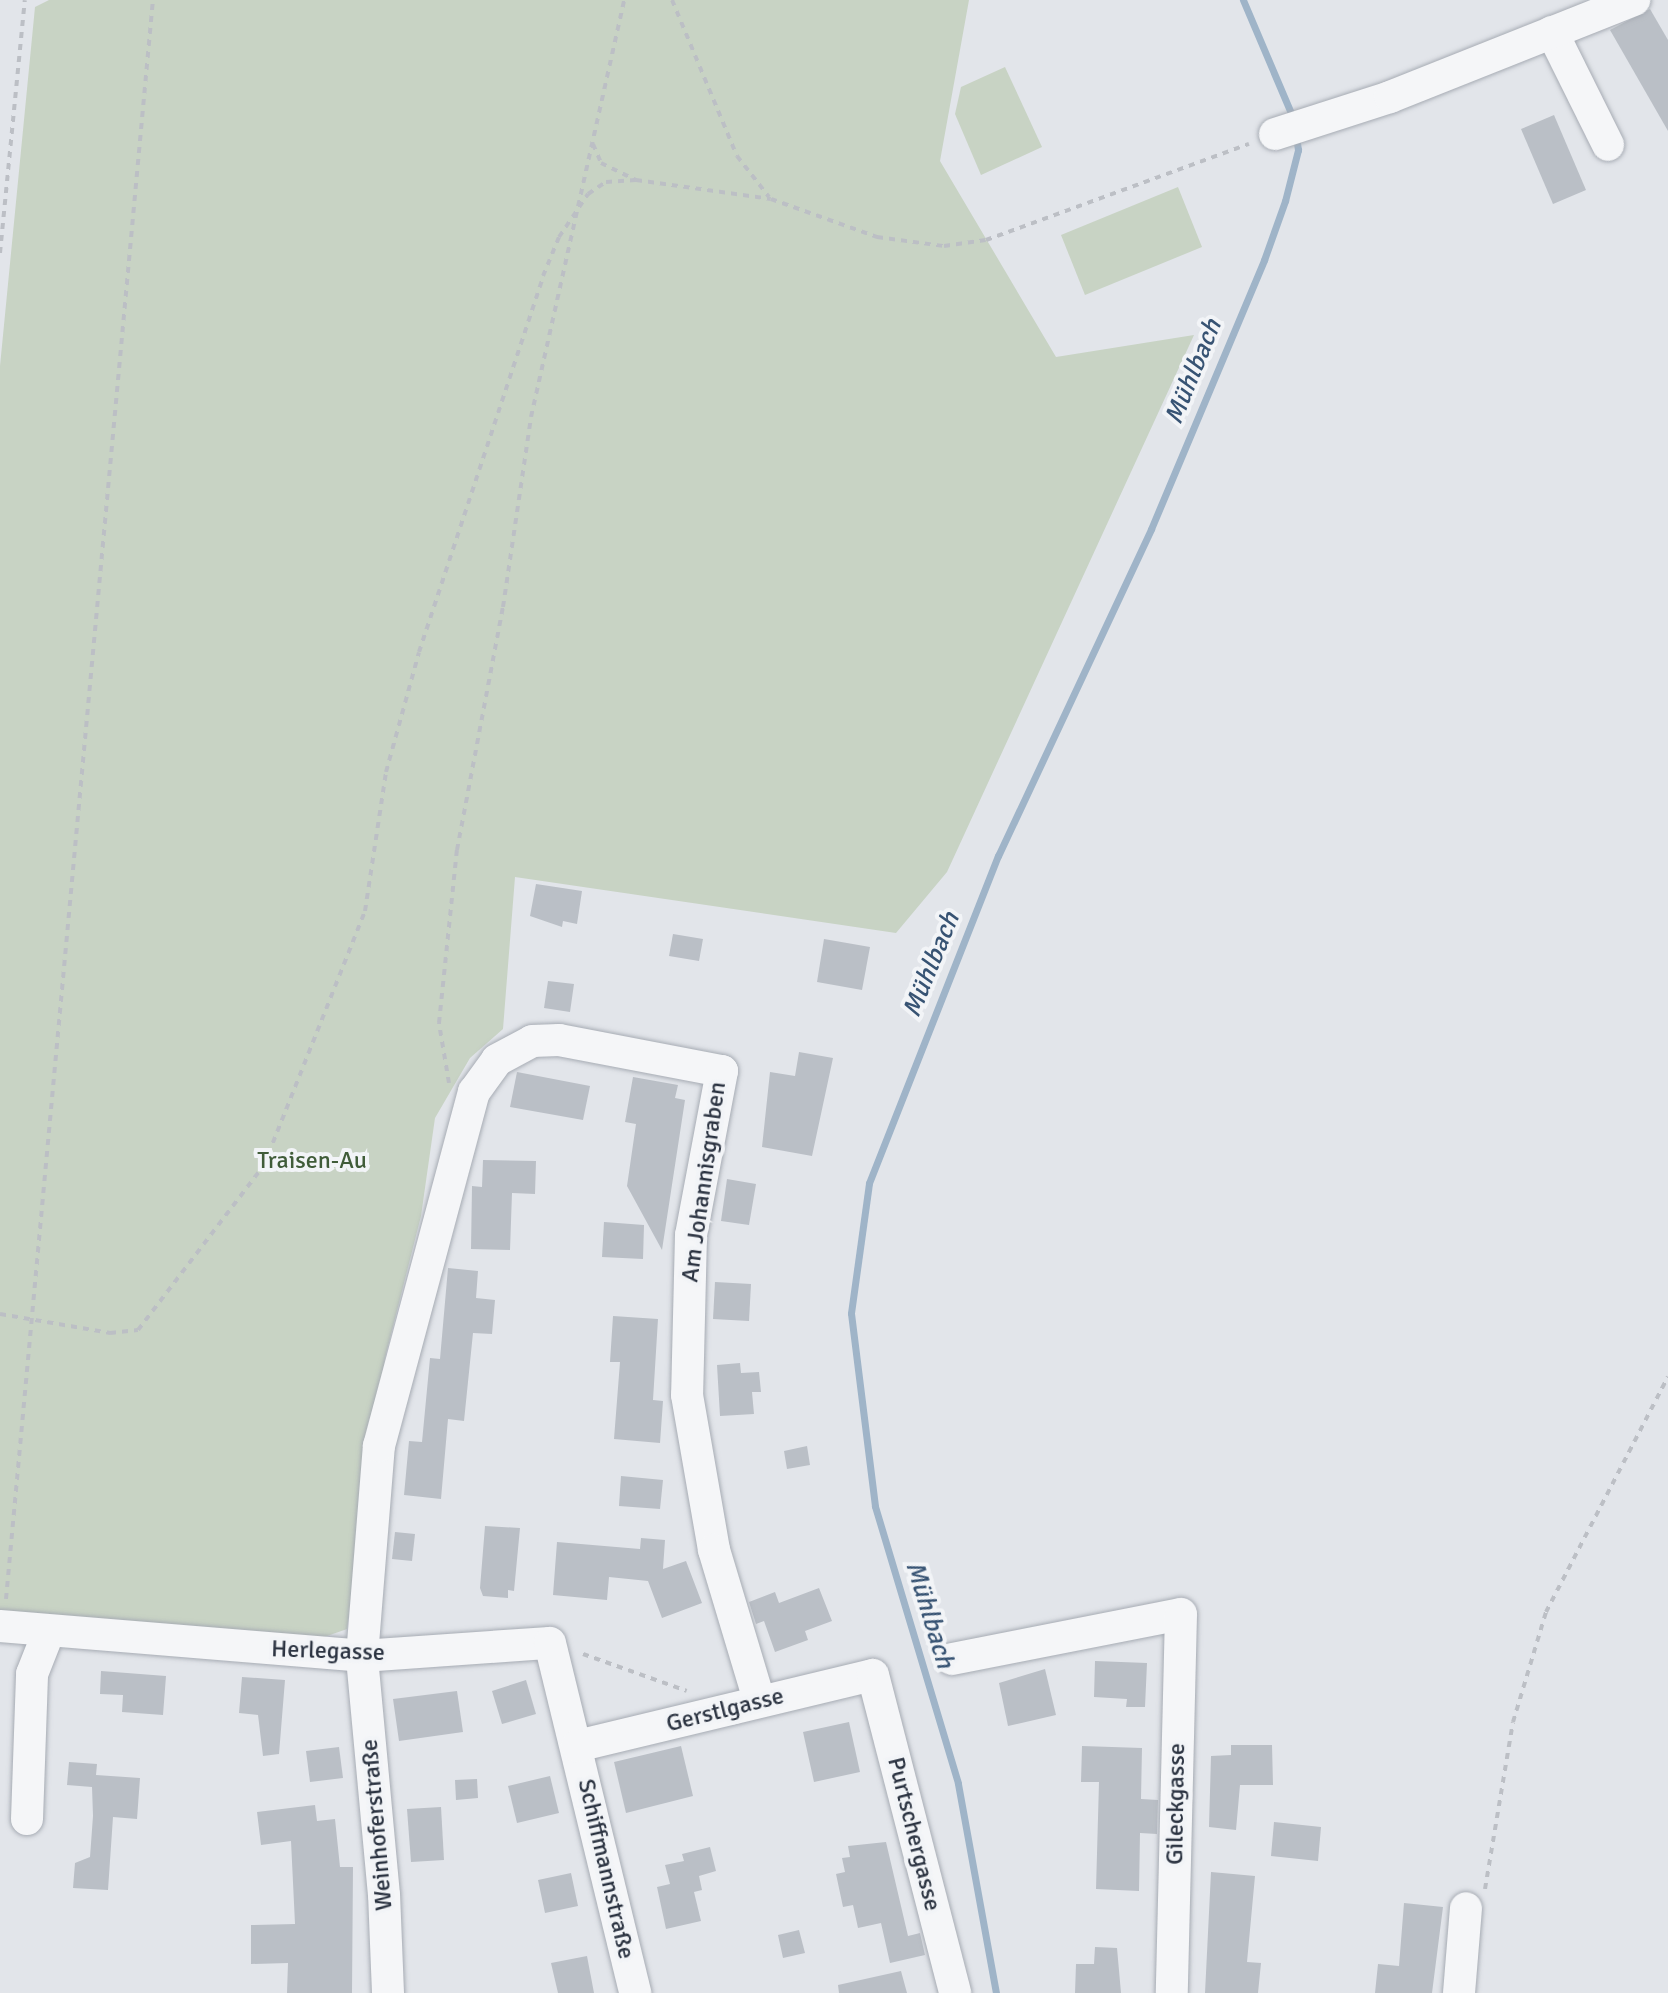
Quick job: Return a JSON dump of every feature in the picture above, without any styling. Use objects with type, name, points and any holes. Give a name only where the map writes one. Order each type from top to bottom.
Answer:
[{"type":"street","points":[[1277,134],[1390,97],[1634,0]]},
{"type":"street","points":[[1552,32],[1608,145]]},
{"type":"street","name":"Am Johannisgraben","points":[[362,1656],[379,1446],[465,1116],[474,1092],[497,1060],[532,1041],[559,1040],[722,1071],[691,1235],[687,1395],[714,1550],[759,1700]]},
{"type":"street","name":"Gileckgasse","points":[[952,1659],[1181,1614],[1172,1993]]},
{"type":"street","name":"Herlegasse","points":[[1,1626],[362,1656],[550,1643]]},
{"type":"street","points":[[27,1819],[32,1674],[49,1631]]},
{"type":"street","points":[[550,1643],[577,1746]]},
{"type":"street","name":"Weinhoferstraße","points":[[362,1656],[384,1895],[388,1993]]},
{"type":"street","name":"Gerstlgasse","points":[[577,1746],[873,1675]]},
{"type":"street","name":"Purtschergasse","points":[[873,1675],[955,1993]]},
{"type":"street","name":"Schiffmannstraße","points":[[577,1746],[635,1993]]},
{"type":"street","points":[[1459,1993],[1466,1908]]},
{"type":"path","points":[[0,253],[25,0]]},
{"type":"path","points":[[1,1626],[153,0]]},
{"type":"path","points":[[465,1116],[444,1073],[439,1023],[457,850],[503,607],[531,417],[624,0]]},
{"type":"path","points":[[672,0],[737,156],[751,181],[771,199]]},
{"type":"path","points":[[0,1314],[32,1317],[110,1333],[138,1330],[264,1165],[365,911],[386,772],[443,570],[503,408],[543,276],[579,206],[606,182],[636,180],[771,199],[877,237],[944,246],[969,243],[1277,134]]},
{"type":"path","points":[[593,142],[601,163],[636,180]]},
{"type":"path","points":[[1466,1908],[1487,1888],[1513,1722],[1546,1612],[1668,1377]]},
{"type":"path","points":[[550,1643],[690,1692]]},
{"type":"green space","name":"Traisen-Au","points":[[49,0],[969,0],[940,161],[1056,357],[1194,335],[947,872],[896,933],[515,877],[503,1029],[470,1058],[435,1118],[421,1216],[385,1358],[347,1629],[313,1641],[0,1620],[0,366],[35,7]]},
{"type":"green space","points":[[1005,67],[1042,147],[981,175],[955,114],[961,87]]},
{"type":"green space","points":[[1178,187],[1202,247],[1085,295],[1061,235]]},
{"type":"building","points":[[1650,9],[1668,40],[1668,131],[1610,30]]},
{"type":"building","points":[[1554,115],[1586,190],[1553,204],[1521,129]]},
{"type":"building","points":[[536,884],[582,891],[577,924],[563,921],[562,927],[530,916]]},
{"type":"building","points":[[673,934],[703,939],[699,961],[669,956]]},
{"type":"building","points":[[824,939],[870,947],[862,990],[817,982]]},
{"type":"building","points":[[548,981],[574,984],[570,1012],[544,1008]]},
{"type":"building","points":[[799,1052],[833,1058],[812,1156],[762,1147],[770,1072],[795,1076]]},
{"type":"building","points":[[517,1072],[590,1086],[583,1120],[510,1107]]},
{"type":"building","points":[[633,1077],[678,1085],[675,1098],[685,1100],[662,1250],[627,1186],[636,1124],[625,1122]]},
{"type":"building","points":[[483,1160],[536,1161],[535,1194],[512,1193],[510,1250],[471,1249],[472,1186],[482,1187]]},
{"type":"building","points":[[727,1179],[756,1184],[749,1225],[721,1221]]},
{"type":"building","points":[[604,1222],[644,1225],[643,1259],[602,1257]]},
{"type":"building","points":[[448,1268],[478,1271],[476,1298],[495,1300],[492,1334],[473,1333],[464,1421],[448,1419],[441,1499],[404,1495],[409,1441],[422,1442],[430,1358],[440,1359]]},
{"type":"building","points":[[715,1282],[751,1284],[749,1321],[713,1319]]},
{"type":"building","points":[[613,1316],[658,1319],[653,1400],[663,1401],[660,1443],[614,1439],[620,1362],[610,1362]]},
{"type":"building","points":[[740,1363],[741,1373],[759,1372],[761,1392],[752,1392],[754,1414],[720,1416],[717,1365]]},
{"type":"building","points":[[807,1446],[810,1465],[787,1469],[784,1451]]},
{"type":"building","points":[[621,1476],[663,1480],[660,1509],[619,1506]]},
{"type":"building","points":[[485,1526],[520,1528],[514,1591],[508,1590],[508,1598],[483,1596],[480,1588]]},
{"type":"building","points":[[395,1532],[415,1534],[412,1561],[392,1559]]},
{"type":"building","points":[[641,1538],[665,1540],[663,1569],[686,1561],[702,1603],[662,1618],[648,1581],[609,1577],[607,1600],[553,1595],[557,1542],[640,1549]]},
{"type":"building","points":[[819,1588],[832,1621],[805,1631],[808,1640],[775,1652],[764,1621],[756,1624],[749,1602],[775,1592],[779,1603]]},
{"type":"building","points":[[1095,1661],[1147,1663],[1145,1707],[1126,1707],[1127,1699],[1094,1697]]},
{"type":"building","points":[[1045,1669],[1056,1715],[1008,1726],[999,1683]]},
{"type":"building","points":[[101,1671],[166,1676],[163,1715],[122,1712],[123,1695],[100,1694]]},
{"type":"building","points":[[242,1677],[285,1680],[279,1754],[263,1756],[258,1715],[239,1713]]},
{"type":"building","points":[[526,1680],[536,1714],[502,1724],[492,1691]]},
{"type":"building","points":[[457,1691],[463,1732],[399,1741],[393,1699]]},
{"type":"building","points":[[849,1722],[860,1772],[814,1782],[803,1732]]},
{"type":"building","points":[[1231,1745],[1272,1745],[1273,1785],[1240,1785],[1236,1830],[1209,1827],[1211,1756],[1231,1755]]},
{"type":"building","points":[[681,1746],[693,1796],[626,1813],[614,1762]]},
{"type":"building","points":[[1082,1746],[1142,1748],[1141,1799],[1158,1800],[1157,1834],[1140,1833],[1139,1891],[1096,1889],[1099,1782],[1081,1782]]},
{"type":"building","points":[[339,1747],[343,1778],[310,1782],[306,1751]]},
{"type":"building","points":[[69,1762],[97,1764],[96,1775],[140,1778],[137,1819],[113,1817],[108,1890],[73,1888],[75,1863],[90,1857],[93,1816],[92,1787],[67,1785]]},
{"type":"building","points":[[550,1776],[559,1813],[517,1823],[508,1786]]},
{"type":"building","points":[[477,1779],[478,1798],[456,1800],[455,1780]]},
{"type":"building","points":[[315,1805],[317,1821],[335,1819],[340,1867],[353,1867],[352,1993],[287,1993],[288,1963],[251,1964],[251,1925],[295,1924],[291,1841],[261,1845],[257,1812]]},
{"type":"building","points":[[441,1807],[444,1860],[411,1862],[407,1809]]},
{"type":"building","points":[[1274,1822],[1321,1827],[1318,1861],[1271,1856]]},
{"type":"building","points":[[886,1842],[908,1936],[920,1933],[925,1955],[890,1963],[881,1923],[858,1928],[853,1905],[843,1907],[836,1874],[845,1872],[842,1858],[850,1857],[848,1846]]},
{"type":"building","points":[[710,1847],[716,1871],[699,1876],[702,1890],[694,1892],[701,1921],[666,1929],[657,1887],[670,1884],[665,1865],[684,1861],[682,1854]]},
{"type":"building","points":[[1211,1872],[1255,1876],[1247,1962],[1261,1963],[1258,1993],[1205,1993]]},
{"type":"building","points":[[571,1873],[578,1906],[545,1913],[538,1880]]},
{"type":"building","points":[[1404,1903],[1443,1907],[1432,1993],[1375,1993],[1378,1964],[1399,1966]]},
{"type":"building","points":[[799,1930],[805,1953],[783,1958],[778,1935]]},
{"type":"building","points":[[1095,1947],[1117,1948],[1121,1993],[1075,1993],[1076,1964],[1094,1964]]},
{"type":"building","points":[[587,1956],[594,1993],[558,1993],[551,1963]]},
{"type":"building","points":[[901,1971],[907,1993],[839,1993],[838,1985]]},
{"type":"waterway","name":"Mühlbach","points":[[1243,0],[1294,120]]},
{"type":"waterway","name":"Mühlbach","points":[[996,1993],[958,1783],[875,1506],[851,1313],[869,1183],[998,856],[1151,529],[1264,260],[1285,201],[1298,150],[1296,136]]}]
